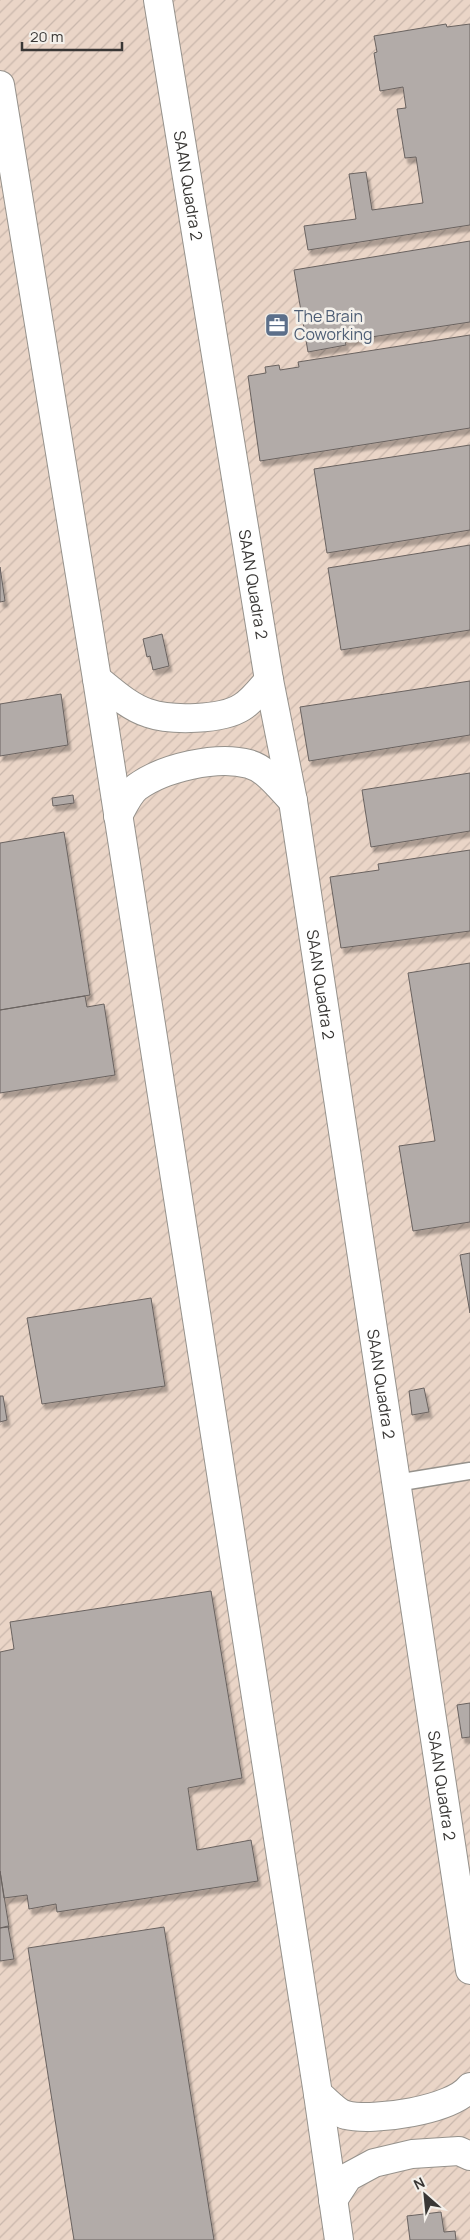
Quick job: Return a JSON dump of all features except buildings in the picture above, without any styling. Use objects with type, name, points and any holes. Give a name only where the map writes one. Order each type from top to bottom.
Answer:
[{"type":"street","name":"SAAN Quadra 2","points":[[158,0],[270,680],[293,801],[470,1970]]},
{"type":"street","points":[[0,85],[97,679],[318,2094],[339,2240]]},
{"type":"street","points":[[97,679],[127,702],[148,714],[195,719],[217,717],[242,707],[270,680]]},
{"type":"street","points":[[118,816],[136,788],[158,775],[191,765],[223,761],[250,764],[269,776],[293,801]]},
{"type":"street","points":[[318,2094],[344,2115],[383,2117],[444,2104],[465,2094],[470,2087]]},
{"type":"street","points":[[333,2200],[348,2177],[374,2163],[412,2154],[460,2151],[470,2156]]},
{"type":"lane","points":[[396,1483],[470,1471]]},
{"type":"shaded area","points":[[0,0],[470,0],[470,2240],[0,2240]]},
{"type":"place","name":"The Brain Coworking","points":[[277,325]]}]
